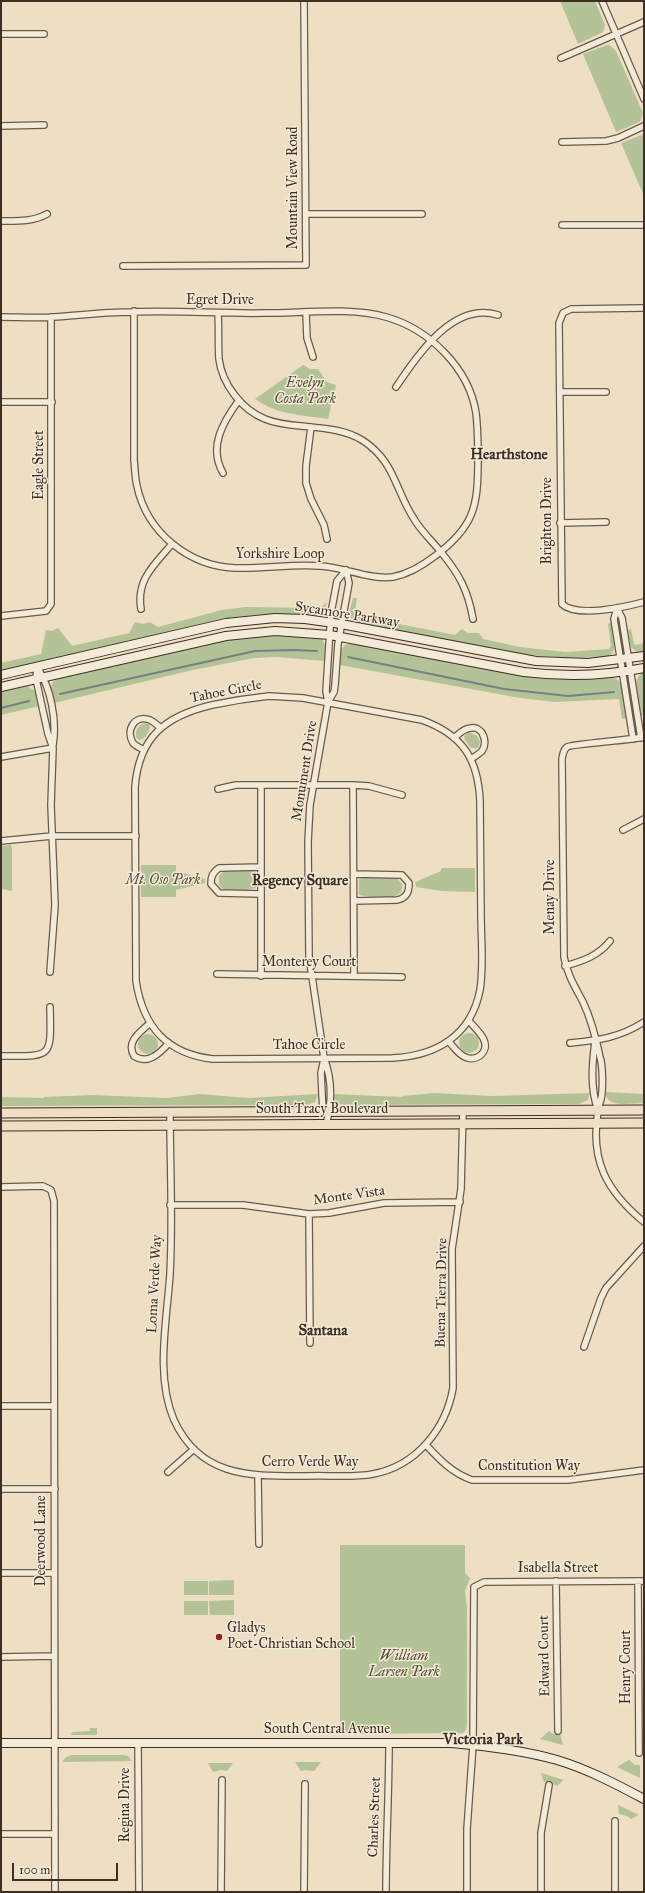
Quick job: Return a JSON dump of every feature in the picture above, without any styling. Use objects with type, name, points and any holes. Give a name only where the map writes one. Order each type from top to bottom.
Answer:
[{"type":"main road","name":"Sycamore Parkway","points":[[1,675],[242,620],[290,618],[330,622],[536,661],[582,663],[644,656]]},
{"type":"main road","name":"Sycamore Parkway","points":[[1,687],[241,633],[289,631],[330,635],[524,672],[569,675],[622,672],[644,668]]},
{"type":"main road","name":"South Tracy Boulevard","points":[[1,1113],[644,1110]]},
{"type":"main road","name":"South Tracy Boulevard","points":[[1,1126],[644,1123]]},
{"type":"main road","name":"South Central Avenue","points":[[1,1743],[389,1743],[473,1745],[504,1748],[558,1761],[602,1778],[644,1799]]},
{"type":"street","name":"Mountain View Road","points":[[123,266],[306,264],[304,1]]},
{"type":"street","points":[[602,1],[644,99]]},
{"type":"street","points":[[561,58],[644,22]]},
{"type":"street","points":[[1,34],[44,34]]},
{"type":"street","points":[[1,126],[44,125]]},
{"type":"street","points":[[562,142],[606,141],[618,138],[644,126]]},
{"type":"street","points":[[1,221],[25,221],[38,219],[46,214]]},
{"type":"street","points":[[306,214],[422,214]]},
{"type":"street","points":[[562,225],[644,225]]},
{"type":"street","name":"Brighton Drive","points":[[617,608],[577,610],[566,608],[562,604],[559,323],[563,313],[571,309],[644,308]]},
{"type":"street","name":"Egret Drive","points":[[1,317],[51,317],[134,312],[218,314],[334,312],[369,314],[386,317],[407,325],[432,341]]},
{"type":"street","name":"Yorkshire Loop","points":[[134,312],[134,460],[136,484],[147,512],[161,533],[172,544],[195,559],[209,564],[233,568],[321,566],[390,577],[406,574],[421,566],[441,552],[466,526],[473,512],[478,486],[478,433],[475,410],[461,375],[432,341]]},
{"type":"street","points":[[396,386],[432,341],[455,321],[466,315],[482,312],[498,315]]},
{"type":"street","points":[[306,313],[307,338],[313,356]]},
{"type":"street","points":[[218,314],[219,360],[223,375],[239,400],[254,413],[265,419],[282,424],[344,432],[361,439],[376,450],[390,467],[396,479],[403,502],[415,522],[441,552],[462,582],[469,596],[473,619]]},
{"type":"street","name":"Eagle Street","points":[[1,616],[46,611],[51,604],[51,317]]},
{"type":"street","points":[[560,392],[606,392]]},
{"type":"street","points":[[223,473],[217,460],[220,430],[226,418],[239,400]]},
{"type":"street","points":[[1,402],[52,402]]},
{"type":"street","points":[[310,427],[306,466],[306,483],[311,499],[324,525],[327,539]]},
{"type":"street","points":[[560,523],[606,522]]},
{"type":"street","points":[[141,609],[139,597],[144,580],[151,568],[172,544]]},
{"type":"street","name":"Monument Drive","points":[[326,1124],[330,1073],[324,1058],[311,976],[308,927],[309,811],[328,702],[326,691],[330,622],[337,581],[346,570]]},
{"type":"street","name":"Monument Drive","points":[[328,702],[334,692],[339,637],[349,583],[346,570]]},
{"type":"street","points":[[624,659],[631,670],[642,738],[633,740],[622,672],[624,659],[622,618],[617,608],[644,602]]},
{"type":"street","points":[[37,667],[48,734],[53,748],[52,836],[55,905],[50,972]]},
{"type":"street","name":"Tahoe Circle","points":[[288,696],[328,702],[422,720],[435,725],[454,738],[471,759],[479,782],[480,802],[481,962],[480,989],[469,1021],[449,1042],[425,1054],[409,1057],[214,1059],[191,1055],[169,1043],[149,1024],[138,996],[136,981],[137,771],[144,750],[161,728],[171,720],[195,709],[251,698],[288,696]]},
{"type":"street","points":[[144,750],[134,744],[130,735],[130,728],[133,723],[143,719],[150,720],[161,728]]},
{"type":"street","points":[[454,738],[464,729],[478,728],[482,732],[485,738],[484,745],[481,752],[471,759]]},
{"type":"street","name":"Menay Drive","points":[[633,740],[578,744],[566,748],[563,752],[563,936],[565,966],[571,982],[583,1002],[601,1058],[602,1098],[598,1110],[596,1148],[598,1162],[604,1177],[612,1190],[634,1214],[644,1222]]},
{"type":"street","points":[[1,757],[53,748]]},
{"type":"street","points":[[218,788],[236,785],[353,785],[369,786],[402,795]]},
{"type":"street","points":[[261,785],[261,976]]},
{"type":"street","points":[[353,785],[354,975]]},
{"type":"street","points":[[623,830],[644,819]]},
{"type":"street","points":[[1,840],[52,836],[136,836]]},
{"type":"street","points":[[261,867],[219,868],[214,872],[211,878],[211,884],[219,893],[261,894]]},
{"type":"street","points":[[354,874],[402,875],[409,883],[409,890],[403,899],[354,901]]},
{"type":"street","points":[[565,966],[584,961],[603,950],[610,941]]},
{"type":"street","name":"Monterey Court","points":[[217,974],[261,976],[354,975],[402,977]]},
{"type":"street","points":[[1,1056],[37,1056],[44,1053],[48,1049],[51,1041],[50,1007]]},
{"type":"street","points":[[449,1042],[464,1056],[471,1059],[478,1058],[483,1054],[485,1042],[469,1021]]},
{"type":"street","points":[[570,1043],[610,1038],[623,1034],[644,1022]]},
{"type":"street","points":[[149,1024],[133,1040],[131,1050],[134,1056],[145,1061],[160,1052],[169,1043]]},
{"type":"street","name":"Buena Tierra Drive","points":[[426,1446],[439,1428],[450,1402],[453,1388],[452,1249],[460,1202],[463,1111]]},
{"type":"street","name":"Loma Verde Way","points":[[170,1112],[170,1274],[165,1318],[165,1385],[166,1396],[174,1420],[185,1439],[194,1449]]},
{"type":"street","name":"Deerwood Lane","points":[[1,1186],[43,1186],[51,1190],[54,1201],[55,1892]]},
{"type":"street","name":"Monte Vista","points":[[170,1205],[243,1205],[310,1214],[329,1213],[384,1203],[460,1202]]},
{"type":"street","points":[[310,1214],[310,1343]]},
{"type":"street","points":[[584,1347],[606,1288],[644,1246]]},
{"type":"street","points":[[1,1406],[54,1406]]},
{"type":"street","name":"Constitution Way","points":[[426,1446],[450,1470],[472,1480],[568,1480],[644,1470]]},
{"type":"street","name":"Cerro Verde Way","points":[[194,1449],[218,1466],[230,1471],[258,1476],[374,1474],[400,1464],[426,1446]]},
{"type":"street","points":[[168,1472],[194,1449]]},
{"type":"street","points":[[258,1476],[259,1544]]},
{"type":"street","points":[[1,1489],[55,1489]]},
{"type":"street","points":[[1,1573],[54,1573]]},
{"type":"street","name":"Edward Court","points":[[556,1581],[558,1731]]},
{"type":"street","name":"Isabella Street","points":[[473,1745],[474,1587],[484,1582],[641,1581]]},
{"type":"street","name":"Henry Court","points":[[639,1753],[641,1581]]},
{"type":"street","points":[[1,1657],[54,1656]]},
{"type":"street","name":"Regina Drive","points":[[138,1743],[139,1892]]},
{"type":"street","name":"Charles Street","points":[[386,1892],[386,1828],[389,1743]]},
{"type":"street","points":[[467,1892],[467,1829],[473,1745]]},
{"type":"street","points":[[221,1892],[222,1780]]},
{"type":"street","points":[[304,1892],[306,1784]]},
{"type":"street","points":[[541,1892],[541,1833],[549,1785]]},
{"type":"street","points":[[615,1821],[615,1892]]},
{"type":"street","points":[[1,1834],[55,1834]]},
{"type":"green space","points":[[560,1],[595,1],[605,25],[603,32],[578,44]]},
{"type":"green space","points":[[607,45],[611,46],[616,51],[643,113],[640,122],[616,132],[583,54]]},
{"type":"green space","points":[[644,134],[644,196],[621,143]]},
{"type":"green space","name":"Evelyn Costa Park","points":[[303,365],[310,369],[318,369],[327,382],[336,385],[328,419],[281,411],[255,399]]},
{"type":"green space","points":[[353,598],[357,598],[355,611],[358,616],[455,635],[462,629],[468,633],[479,633],[483,639],[520,647],[565,652],[609,649],[611,646],[608,624],[611,623],[614,647],[613,652],[606,657],[575,658],[512,653],[481,648],[357,623],[351,618],[350,615]]},
{"type":"green space","points":[[327,602],[324,612],[317,616],[261,614],[228,618],[1,670],[1,663],[41,654],[46,630],[52,631],[58,628],[72,646],[129,633],[135,622],[143,624],[150,622],[158,627],[222,610],[245,607],[320,608]]},
{"type":"green space","points":[[631,629],[634,644],[644,643],[644,651],[637,652],[631,647],[628,630]]},
{"type":"green space","points":[[278,635],[322,639],[326,647],[325,661],[277,657],[254,658],[193,670],[54,703],[51,693],[51,686],[57,679],[229,639]]},
{"type":"green space","points":[[352,643],[521,676],[561,679],[612,677],[618,680],[621,684],[626,718],[622,719],[619,699],[555,702],[520,698],[340,665],[340,654],[342,648],[345,645]]},
{"type":"green space","points":[[644,672],[644,715],[641,716],[636,685],[639,675]]},
{"type":"green space","points":[[27,686],[35,691],[39,706],[1,715],[1,692]]},
{"type":"green space","points":[[146,723],[150,725],[148,732],[145,737],[139,740],[136,737],[137,730],[139,726]]},
{"type":"green space","points":[[469,732],[477,736],[480,742],[478,748],[471,748],[465,740],[464,736]]},
{"type":"green space","points":[[11,845],[12,891],[1,889],[1,846]]},
{"type":"green space","name":"Mt. Oso Park","points":[[141,865],[176,865],[176,871],[205,879],[205,883],[176,890],[176,897],[141,897]]},
{"type":"green space","points":[[441,868],[475,868],[475,892],[442,891],[416,887],[415,882],[441,871]]},
{"type":"green space","points":[[249,870],[256,873],[256,888],[242,891],[231,891],[222,888],[219,885],[219,876],[224,871]]},
{"type":"green space","points":[[366,877],[397,878],[402,884],[402,890],[399,894],[386,897],[359,895],[359,879]]},
{"type":"green space","points":[[469,1033],[476,1036],[479,1043],[476,1050],[469,1053],[462,1050],[459,1043],[462,1036]]},
{"type":"green space","points":[[148,1034],[155,1037],[158,1044],[155,1051],[148,1054],[141,1051],[138,1044],[141,1037]]},
{"type":"green space","points":[[605,1092],[644,1094],[644,1103],[615,1103],[610,1101]]},
{"type":"green space","points":[[435,1093],[492,1096],[590,1093],[588,1100],[579,1104],[342,1105],[335,1101],[333,1094],[403,1097]]},
{"type":"green space","points":[[200,1094],[248,1098],[318,1094],[315,1102],[307,1105],[1,1106],[1,1097],[44,1098],[92,1095],[167,1098]]},
{"type":"green space","name":"William Larsen Park","points":[[340,1545],[465,1545],[465,1573],[470,1578],[465,1591],[467,1606],[467,1724],[466,1730],[463,1733],[340,1734]]},
{"type":"green space","points":[[234,1580],[234,1595],[209,1595],[209,1581]]},
{"type":"green space","points":[[184,1581],[208,1581],[208,1595],[184,1595]]},
{"type":"green space","points":[[234,1600],[234,1615],[210,1615],[209,1601]]},
{"type":"green space","points":[[184,1601],[208,1601],[208,1615],[184,1615]]},
{"type":"green space","points":[[90,1728],[97,1728],[97,1735],[71,1735],[72,1732],[90,1731]]},
{"type":"green space","points":[[549,1731],[553,1734],[560,1734],[563,1745],[540,1739]]},
{"type":"green space","points":[[72,1755],[123,1755],[128,1756],[132,1761],[62,1762],[66,1757]]},
{"type":"green space","points":[[629,1760],[635,1765],[640,1765],[640,1778],[617,1767]]},
{"type":"green space","points":[[295,1762],[321,1762],[314,1771],[301,1771]]},
{"type":"green space","points":[[208,1763],[233,1763],[227,1771],[221,1770],[213,1772]]},
{"type":"green space","points":[[541,1773],[564,1780],[557,1786],[549,1782],[544,1782]]},
{"type":"green space","points":[[618,1805],[639,1815],[631,1819],[627,1816],[619,1814]]},
{"type":"waterway","points":[[60,694],[255,651],[317,651]]},
{"type":"waterway","points":[[348,657],[504,689],[568,696],[614,692]]},
{"type":"waterway","points":[[1,708],[29,701]]},
{"type":"place","name":"Gladys Poet-Christian School","points":[[219,1637]]},
{"type":"district","name":"Hearthstone","points":[[509,455]]},
{"type":"district","name":"Regency Square","points":[[300,881]]},
{"type":"district","name":"Santana","points":[[323,1331]]},
{"type":"district","name":"Victoria Park","points":[[483,1740]]}]
